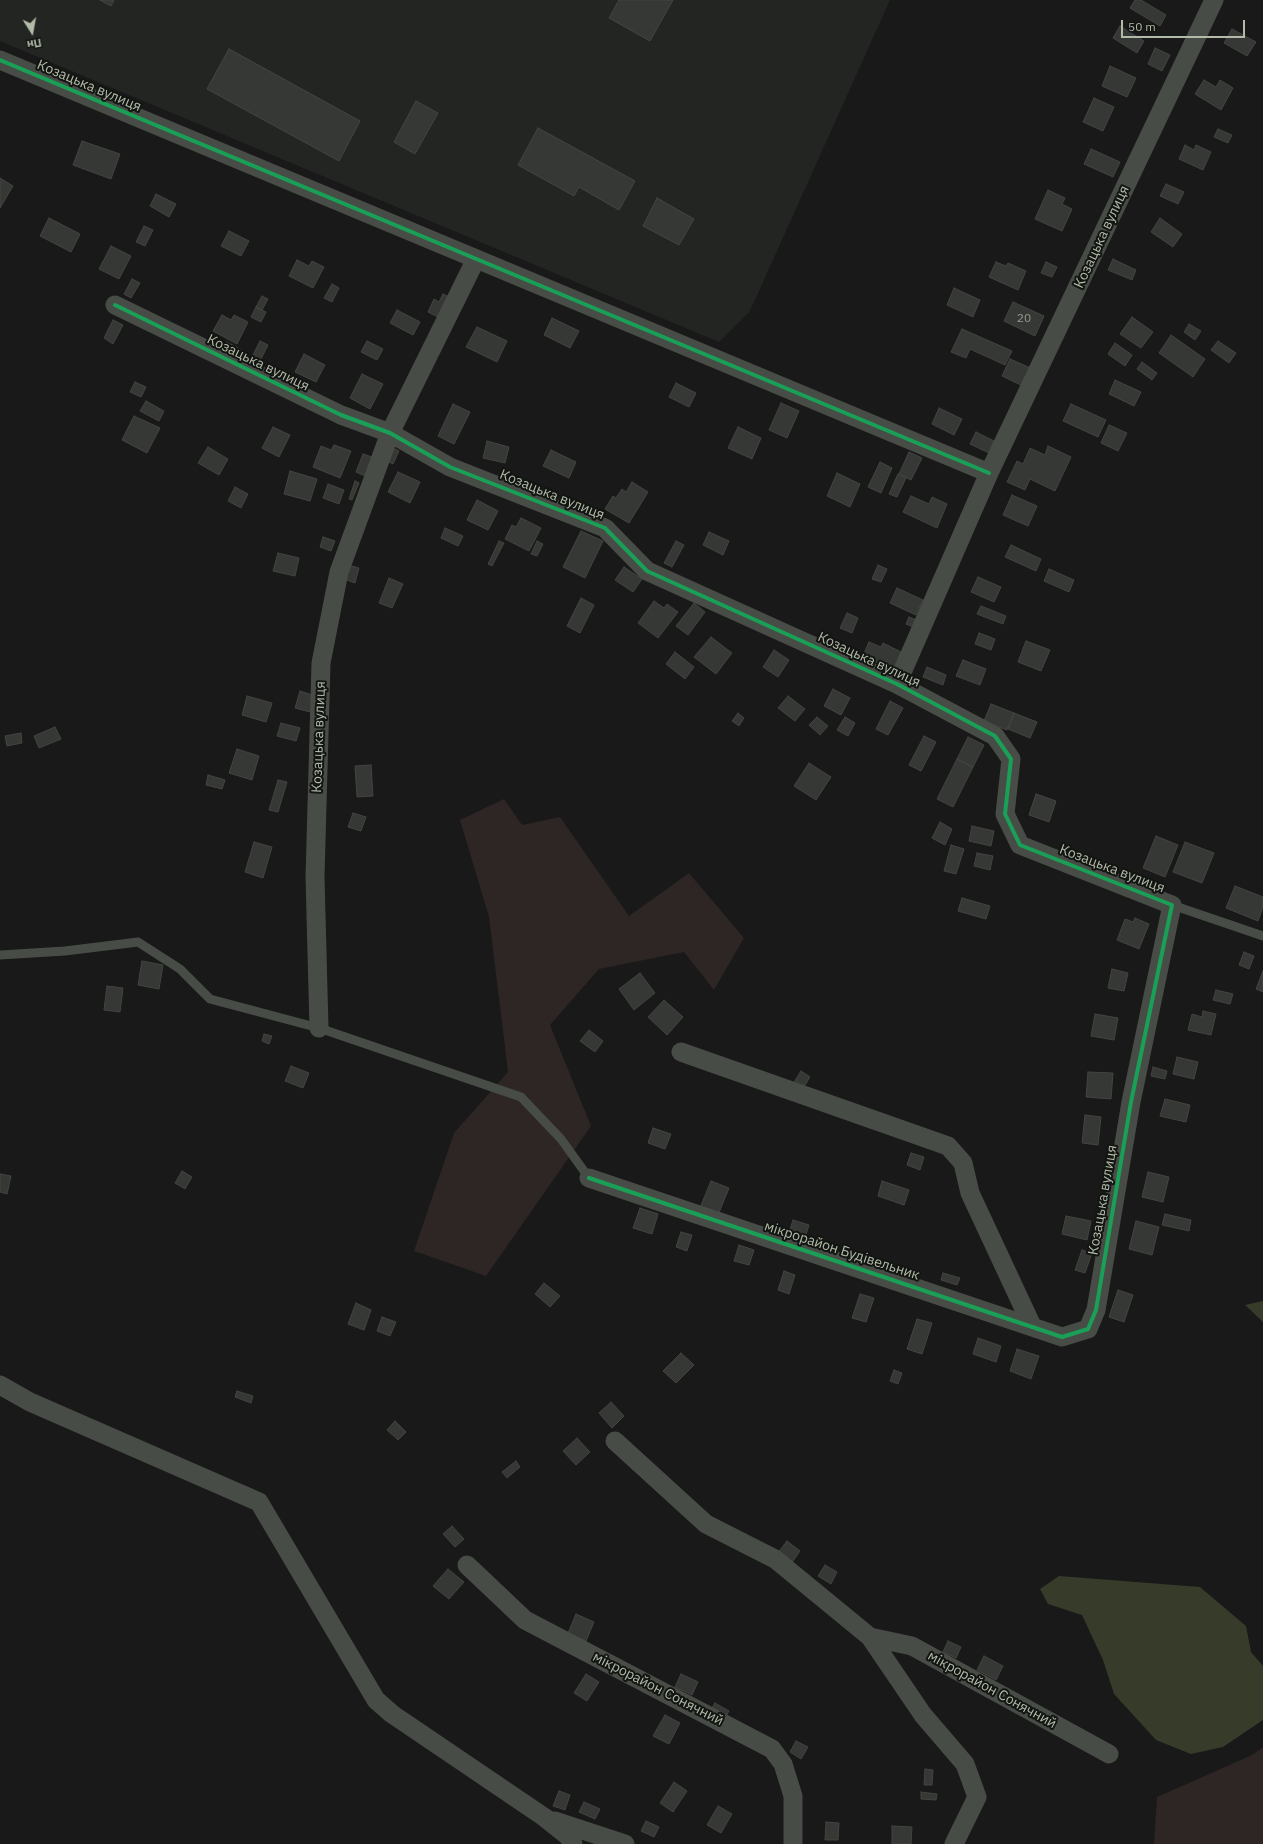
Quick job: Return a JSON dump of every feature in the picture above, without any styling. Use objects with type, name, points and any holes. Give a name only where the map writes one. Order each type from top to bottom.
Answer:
[{"type":"street","name":"Козацька вулиця","points":[[897,684],[989,473],[1214,0]]},
{"type":"street","name":"Козацька вулиця","points":[[0,60],[989,473]]},
{"type":"street","name":"Козацька вулиця","points":[[319,1028],[315,877],[321,663],[339,572],[390,433],[476,259]]},
{"type":"street","name":"Козацька вулиця","points":[[115,305],[341,416],[390,433],[450,467],[605,528],[647,571],[897,684],[995,736],[1011,759],[1005,814],[1020,845],[1172,905],[1131,1102],[1096,1310],[1088,1329]]},
{"type":"street","points":[[681,1052],[948,1146],[963,1163],[970,1194],[1032,1326]]},
{"type":"street","name":"мікрорайон Будівельник","points":[[589,1178],[1062,1336],[1088,1329]]},
{"type":"street","points":[[0,1385],[30,1402],[259,1502],[376,1700],[392,1714],[544,1817],[568,1836],[573,1844]]},
{"type":"street","name":"мікрорайон Сонячний","points":[[615,1441],[706,1524],[775,1559],[870,1637],[923,1715],[966,1764],[977,1796],[954,1844]]},
{"type":"street","name":"мікрорайон Сонячний","points":[[467,1565],[525,1620],[772,1749],[783,1764],[793,1796],[793,1844]]},
{"type":"street","name":"мікрорайон Сонячний","points":[[870,1637],[912,1646],[1109,1754]]},
{"type":"street","points":[[544,1817],[626,1844]]},
{"type":"lane","points":[[1172,905],[1263,936]]},
{"type":"lane","points":[[0,955],[65,952],[138,942],[180,969],[210,999],[319,1028],[521,1097],[561,1139],[589,1178]]},
{"type":"shaded area","points":[[0,0],[890,0],[750,311],[719,342],[0,41]]},
{"type":"shaded area","points":[[504,799],[522,825],[560,817],[629,916],[689,873],[744,938],[714,990],[684,952],[599,969],[550,1025],[591,1126],[486,1276],[414,1251],[454,1133],[508,1072],[489,917],[460,820]]},
{"type":"shaded area","points":[[1263,1301],[1263,1322],[1245,1305]]},
{"type":"shaded area","points":[[1059,1576],[1200,1587],[1246,1626],[1251,1652],[1263,1666],[1263,1720],[1223,1747],[1191,1754],[1156,1740],[1114,1694],[1103,1660],[1082,1615],[1048,1604],[1040,1589]]},
{"type":"shaded area","points":[[1263,1747],[1263,1844],[1154,1844],[1157,1797],[1252,1755]]},
{"type":"building","points":[[100,0],[114,0],[111,6]]},
{"type":"building","points":[[619,0],[673,0],[650,41],[609,18]]},
{"type":"building","points":[[1135,0],[1141,0],[1166,15],[1160,26],[1130,8]]},
{"type":"building","points":[[1120,26],[1144,41],[1137,53],[1113,38]]},
{"type":"building","points":[[1232,29],[1256,42],[1247,56],[1224,43]]},
{"type":"building","points":[[1155,48],[1170,55],[1162,71],[1148,64]]},
{"type":"building","points":[[229,49],[360,121],[339,161],[207,89]]},
{"type":"building","points":[[1110,66],[1136,78],[1127,97],[1102,86]]},
{"type":"building","points":[[1204,80],[1216,87],[1220,80],[1233,88],[1221,110],[1195,94]]},
{"type":"building","points":[[1094,98],[1114,107],[1103,131],[1083,122]]},
{"type":"building","points":[[416,101],[438,113],[415,154],[394,142]]},
{"type":"building","points":[[538,128],[635,181],[619,210],[579,187],[574,196],[518,165]]},
{"type":"building","points":[[1218,129],[1232,135],[1228,143],[1214,137]]},
{"type":"building","points":[[82,141],[120,154],[111,179],[73,165]]},
{"type":"building","points":[[1185,145],[1194,150],[1196,145],[1211,152],[1203,170],[1179,159]]},
{"type":"building","points":[[1091,149],[1120,162],[1113,177],[1084,164]]},
{"type":"building","points":[[0,178],[13,186],[0,208]]},
{"type":"building","points":[[1166,184],[1184,192],[1178,204],[1160,196]]},
{"type":"building","points":[[1048,190],[1065,198],[1062,204],[1072,209],[1062,231],[1035,219]]},
{"type":"building","points":[[156,194],[176,204],[169,217],[150,206]]},
{"type":"building","points":[[657,198],[694,219],[679,245],[643,226]]},
{"type":"building","points":[[49,218],[80,234],[71,252],[40,236]]},
{"type":"building","points":[[1160,218],[1182,234],[1173,247],[1151,232]]},
{"type":"building","points":[[144,226],[153,230],[145,246],[136,242]]},
{"type":"building","points":[[229,231],[249,241],[241,256],[221,246]]},
{"type":"building","points":[[111,246],[131,256],[119,279],[99,269]]},
{"type":"building","points":[[1113,259],[1136,270],[1132,280],[1108,270]]},
{"type":"building","points":[[297,260],[309,266],[312,261],[324,267],[313,288],[289,276]]},
{"type":"building","points":[[996,262],[1006,266],[1008,263],[1026,271],[1018,290],[989,277]]},
{"type":"building","points":[[1046,262],[1057,267],[1052,277],[1041,273]]},
{"type":"building","points":[[132,279],[140,283],[131,298],[124,294]]},
{"type":"building","points":[[332,284],[339,288],[332,302],[324,298]]},
{"type":"building","points":[[954,288],[980,300],[973,317],[947,305]]},
{"type":"building","points":[[443,294],[451,298],[440,318],[428,312],[434,299],[439,302]]},
{"type":"building","points":[[262,296],[268,299],[262,310],[256,307]]},
{"type":"building","points":[[1013,302],[1044,316],[1035,336],[1004,321]]},
{"type":"building","points":[[256,307],[266,312],[261,322],[251,317]]},
{"type":"building","points":[[397,310],[420,322],[413,335],[390,323]]},
{"type":"building","points":[[222,315],[231,320],[234,315],[248,322],[237,344],[213,331]]},
{"type":"building","points":[[1132,317],[1153,332],[1141,348],[1120,334]]},
{"type":"building","points":[[552,318],[579,331],[570,348],[544,335]]},
{"type":"building","points":[[113,320],[123,325],[113,344],[104,338]]},
{"type":"building","points":[[1189,324],[1201,331],[1195,340],[1184,332]]},
{"type":"building","points":[[477,327],[507,341],[497,362],[466,347]]},
{"type":"building","points":[[962,329],[1012,351],[1005,365],[970,349],[966,358],[951,352]]},
{"type":"building","points":[[1171,335],[1205,359],[1193,377],[1159,353]]},
{"type":"building","points":[[260,341],[268,345],[259,363],[251,359]]},
{"type":"building","points":[[367,341],[383,349],[377,360],[361,352]]},
{"type":"building","points":[[1218,341],[1236,353],[1229,363],[1211,350]]},
{"type":"building","points":[[227,342],[242,350],[237,360],[222,352]]},
{"type":"building","points":[[1115,343],[1132,355],[1125,366],[1108,354]]},
{"type":"building","points":[[304,354],[325,365],[316,382],[295,372]]},
{"type":"building","points":[[1010,359],[1033,369],[1025,387],[1002,376]]},
{"type":"building","points":[[1142,362],[1157,373],[1152,380],[1137,369]]},
{"type":"building","points":[[362,374],[383,384],[370,409],[350,398]]},
{"type":"building","points":[[1115,380],[1141,392],[1134,406],[1109,394]]},
{"type":"building","points":[[135,382],[146,387],[141,397],[130,392]]},
{"type":"building","points":[[676,383],[696,393],[689,407],[669,397]]},
{"type":"building","points":[[146,401],[164,411],[159,421],[140,411]]},
{"type":"building","points":[[781,403],[799,411],[787,438],[769,430]]},
{"type":"building","points":[[453,404],[470,412],[454,444],[438,436]]},
{"type":"building","points":[[1071,404],[1106,420],[1098,437],[1063,421]]},
{"type":"building","points":[[939,408],[962,419],[954,435],[932,424]]},
{"type":"building","points":[[134,416],[160,428],[147,453],[122,440]]},
{"type":"building","points":[[1109,425],[1127,433],[1118,451],[1101,443]]},
{"type":"building","points":[[273,427],[290,435],[279,457],[262,448]]},
{"type":"building","points":[[738,427],[761,438],[752,459],[728,448]]},
{"type":"building","points":[[976,432],[994,441],[989,453],[970,444]]},
{"type":"building","points":[[487,441],[509,447],[505,463],[483,458]]},
{"type":"building","points":[[334,445],[351,451],[340,478],[313,467],[321,446],[331,450]]},
{"type":"building","points":[[1048,446],[1071,457],[1055,491],[1030,479],[1025,490],[1007,482],[1017,461],[1023,464],[1030,448],[1045,455]]},
{"type":"building","points":[[208,447],[228,459],[219,475],[198,463]]},
{"type":"building","points":[[391,447],[399,451],[393,464],[385,460]]},
{"type":"building","points":[[551,450],[576,462],[569,478],[543,466]]},
{"type":"building","points":[[909,452],[922,458],[911,480],[899,474]]},
{"type":"building","points":[[363,454],[372,457],[365,476],[356,472]]},
{"type":"building","points":[[880,462],[892,468],[881,493],[868,487]]},
{"type":"building","points":[[290,471],[317,479],[310,501],[284,494]]},
{"type":"building","points":[[398,472],[420,482],[410,503],[388,492]]},
{"type":"building","points":[[837,473],[860,484],[850,507],[827,496]]},
{"type":"building","points":[[898,474],[906,478],[897,497],[889,494]]},
{"type":"building","points":[[355,481],[359,483],[352,500],[349,499]]},
{"type":"building","points":[[632,482],[648,492],[629,523],[605,509],[613,496],[616,498],[622,489],[626,492]]},
{"type":"building","points":[[328,484],[344,490],[339,504],[323,498]]},
{"type":"building","points":[[235,487],[248,494],[241,508],[228,501]]},
{"type":"building","points":[[1012,495],[1037,506],[1028,526],[1003,515]]},
{"type":"building","points":[[911,496],[929,504],[932,497],[947,504],[937,528],[903,512]]},
{"type":"building","points":[[477,500],[498,511],[488,530],[467,520]]},
{"type":"building","points":[[521,518],[541,528],[529,551],[505,539],[512,525],[516,527]]},
{"type":"building","points":[[445,528],[463,536],[458,546],[441,538]]},
{"type":"building","points":[[581,531],[603,541],[585,578],[563,567]]},
{"type":"building","points":[[709,532],[729,541],[723,555],[703,545]]},
{"type":"building","points":[[323,537],[335,541],[331,551],[320,547]]},
{"type":"building","points":[[499,541],[504,543],[492,566],[488,564]]},
{"type":"building","points":[[537,541],[543,544],[537,556],[531,554]]},
{"type":"building","points":[[676,541],[684,545],[672,567],[664,563]]},
{"type":"building","points":[[1011,545],[1041,559],[1036,571],[1005,557]]},
{"type":"building","points":[[278,553],[299,558],[295,576],[273,571]]},
{"type":"building","points":[[348,565],[359,568],[355,583],[344,579]]},
{"type":"building","points":[[878,565],[887,569],[881,582],[872,579]]},
{"type":"building","points":[[624,567],[642,579],[633,592],[615,580]]},
{"type":"building","points":[[1049,569],[1074,580],[1069,592],[1044,581]]},
{"type":"building","points":[[978,577],[1001,587],[994,602],[971,592]]},
{"type":"building","points":[[389,578],[403,584],[392,608],[379,603]]},
{"type":"building","points":[[897,588],[923,600],[916,615],[890,603]]},
{"type":"building","points":[[581,598],[594,605],[580,633],[567,626]]},
{"type":"building","points":[[654,601],[664,608],[667,604],[678,612],[658,638],[638,623]]},
{"type":"building","points":[[694,603],[705,612],[688,635],[676,626]]},
{"type":"building","points":[[981,606],[1006,616],[1003,624],[977,614]]},
{"type":"building","points":[[847,613],[858,618],[852,633],[840,628]]},
{"type":"building","points":[[909,617],[921,622],[918,629],[906,624]]},
{"type":"building","points":[[979,633],[995,639],[991,650],[975,644]]},
{"type":"building","points":[[711,637],[732,653],[716,674],[694,657]]},
{"type":"building","points":[[1026,641],[1050,650],[1041,671],[1018,662]]},
{"type":"building","points":[[869,642],[881,647],[883,643],[901,652],[893,670],[863,656]]},
{"type":"building","points":[[774,650],[789,660],[778,677],[763,667]]},
{"type":"building","points":[[675,652],[694,667],[685,679],[666,664]]},
{"type":"building","points":[[963,660],[986,669],[980,685],[956,676]]},
{"type":"building","points":[[927,667],[946,675],[943,685],[923,677]]},
{"type":"building","points":[[833,689],[850,698],[841,715],[824,706]]},
{"type":"building","points":[[300,691],[315,696],[310,712],[295,708]]},
{"type":"building","points":[[247,696],[272,703],[266,722],[242,715]]},
{"type":"building","points":[[788,696],[805,709],[795,721],[778,708]]},
{"type":"building","points":[[890,701],[903,708],[888,735],[876,729]]},
{"type":"building","points":[[991,704],[1014,713],[1007,730],[984,721]]},
{"type":"building","points":[[738,713],[744,718],[739,726],[732,721]]},
{"type":"building","points":[[1014,713],[1037,722],[1030,738],[1008,729]]},
{"type":"building","points":[[817,717],[828,726],[820,735],[809,725]]},
{"type":"building","points":[[845,717],[855,723],[848,736],[837,730]]},
{"type":"building","points":[[281,723],[300,728],[296,741],[277,736]]},
{"type":"building","points":[[55,727],[61,739],[39,748],[34,736]]},
{"type":"building","points":[[21,733],[22,743],[7,746],[5,736]]},
{"type":"building","points":[[924,736],[936,742],[921,771],[909,765]]},
{"type":"building","points":[[968,737],[984,745],[973,767],[957,759]]},
{"type":"building","points":[[237,749],[259,756],[252,780],[229,773]]},
{"type":"building","points":[[957,759],[973,767],[953,807],[937,799]]},
{"type":"building","points":[[809,763],[831,777],[816,800],[794,786]]},
{"type":"building","points":[[371,765],[373,796],[357,797],[355,766]]},
{"type":"building","points":[[208,775],[225,780],[222,789],[206,785]]},
{"type":"building","points":[[278,780],[287,782],[278,812],[269,810]]},
{"type":"building","points":[[1036,794],[1056,801],[1049,822],[1029,815]]},
{"type":"building","points":[[353,813],[366,817],[361,831],[348,827]]},
{"type":"building","points":[[940,822],[952,829],[945,845],[932,838]]},
{"type":"building","points":[[972,826],[994,831],[991,846],[969,841]]},
{"type":"building","points":[[1156,836],[1178,845],[1165,877],[1143,868]]},
{"type":"building","points":[[254,842],[272,847],[263,878],[245,872]]},
{"type":"building","points":[[1185,842],[1214,853],[1202,883],[1173,872]]},
{"type":"building","points":[[951,845],[964,849],[956,874],[944,871]]},
{"type":"building","points":[[977,853],[993,856],[990,870],[974,866]]},
{"type":"building","points":[[1235,886],[1263,897],[1263,907],[1258,921],[1226,908]]},
{"type":"building","points":[[962,898],[990,906],[986,919],[958,911]]},
{"type":"building","points":[[1135,918],[1149,924],[1139,949],[1117,940],[1125,919],[1133,922]]},
{"type":"building","points":[[1244,952],[1254,956],[1249,969],[1239,965]]},
{"type":"building","points":[[142,961],[163,965],[159,989],[138,985]]},
{"type":"building","points":[[1112,969],[1128,973],[1124,991],[1108,988]]},
{"type":"building","points":[[1263,971],[1263,992],[1256,989]]},
{"type":"building","points":[[640,973],[655,993],[634,1010],[619,989]]},
{"type":"building","points":[[107,986],[123,988],[120,1012],[104,1010]]},
{"type":"building","points":[[1216,990],[1233,994],[1230,1004],[1213,1000]]},
{"type":"building","points":[[664,1000],[683,1017],[667,1035],[648,1017]]},
{"type":"building","points":[[1203,1011],[1216,1014],[1211,1035],[1188,1030],[1192,1014],[1202,1017]]},
{"type":"building","points":[[1095,1014],[1118,1018],[1114,1040],[1091,1036]]},
{"type":"building","points":[[589,1030],[603,1041],[595,1052],[580,1041]]},
{"type":"building","points":[[264,1034],[272,1036],[269,1044],[262,1041]]},
{"type":"building","points":[[1177,1057],[1198,1062],[1194,1079],[1173,1074]]},
{"type":"building","points":[[291,1066],[309,1073],[303,1088],[285,1081]]},
{"type":"building","points":[[1153,1067],[1167,1071],[1165,1079],[1151,1076]]},
{"type":"building","points":[[801,1071],[810,1077],[802,1090],[793,1084]]},
{"type":"building","points":[[1088,1072],[1113,1073],[1111,1099],[1086,1097]]},
{"type":"building","points":[[1165,1099],[1190,1105],[1186,1122],[1160,1116]]},
{"type":"building","points":[[1085,1115],[1101,1117],[1098,1145],[1082,1143]]},
{"type":"building","points":[[653,1128],[671,1134],[665,1149],[648,1143]]},
{"type":"building","points":[[911,1153],[924,1157],[920,1170],[907,1165]]},
{"type":"building","points":[[182,1171],[192,1177],[185,1189],[175,1183]]},
{"type":"building","points":[[1148,1172],[1169,1177],[1163,1202],[1142,1197]]},
{"type":"building","points":[[0,1174],[11,1176],[7,1194],[0,1192]]},
{"type":"building","points":[[711,1181],[729,1188],[718,1215],[700,1208]]},
{"type":"building","points":[[882,1181],[909,1190],[904,1205],[878,1196]]},
{"type":"building","points":[[640,1208],[658,1214],[652,1234],[633,1228]]},
{"type":"building","points":[[1165,1214],[1191,1220],[1189,1231],[1162,1225]]},
{"type":"building","points":[[1066,1216],[1091,1221],[1087,1240],[1062,1234]]},
{"type":"building","points":[[793,1220],[809,1225],[803,1244],[787,1239]]},
{"type":"building","points":[[1136,1221],[1159,1227],[1152,1255],[1129,1249]]},
{"type":"building","points":[[681,1232],[692,1235],[687,1251],[676,1247]]},
{"type":"building","points":[[739,1245],[754,1250],[749,1265],[734,1261]]},
{"type":"building","points":[[1082,1250],[1092,1253],[1085,1273],[1075,1270]]},
{"type":"building","points":[[784,1271],[795,1275],[789,1294],[778,1290]]},
{"type":"building","points":[[943,1273],[960,1278],[957,1285],[941,1280]]},
{"type":"building","points":[[544,1283],[560,1296],[550,1307],[535,1294]]},
{"type":"building","points":[[1118,1290],[1133,1295],[1124,1322],[1109,1317]]},
{"type":"building","points":[[860,1294],[874,1298],[866,1322],[852,1318]]},
{"type":"building","points":[[356,1303],[371,1310],[364,1330],[348,1324]]},
{"type":"building","points":[[382,1317],[396,1322],[390,1336],[377,1331]]},
{"type":"building","points":[[917,1319],[932,1323],[922,1354],[907,1349]]},
{"type":"building","points":[[978,1338],[1001,1346],[996,1362],[973,1354]]},
{"type":"building","points":[[1017,1349],[1039,1356],[1031,1379],[1010,1371]]},
{"type":"building","points":[[681,1353],[694,1365],[676,1383],[663,1371]]},
{"type":"building","points":[[894,1370],[902,1373],[898,1384],[890,1381]]},
{"type":"building","points":[[237,1391],[253,1396],[251,1403],[235,1397]]},
{"type":"building","points":[[611,1402],[624,1416],[612,1428],[599,1413]]},
{"type":"building","points":[[395,1421],[406,1432],[398,1440],[387,1430]]},
{"type":"building","points":[[577,1438],[590,1452],[576,1465],[563,1451]]},
{"type":"building","points":[[516,1461],[520,1467],[507,1478],[502,1472]]},
{"type":"building","points":[[452,1526],[464,1539],[455,1547],[443,1534]]},
{"type":"building","points":[[787,1541],[800,1551],[791,1564],[777,1554]]},
{"type":"building","points":[[825,1565],[837,1572],[831,1584],[818,1576]]},
{"type":"building","points":[[448,1569],[464,1582],[449,1599],[433,1586]]},
{"type":"building","points":[[576,1614],[594,1622],[586,1641],[568,1633]]},
{"type":"building","points":[[948,1641],[961,1647],[956,1658],[943,1652]]},
{"type":"building","points":[[984,1656],[1003,1666],[996,1680],[977,1670]]},
{"type":"building","points":[[586,1674],[599,1682],[587,1701],[574,1693]]},
{"type":"building","points":[[681,1674],[698,1682],[692,1695],[675,1687]]},
{"type":"building","points":[[715,1703],[729,1711],[723,1721],[709,1713]]},
{"type":"building","points":[[665,1715],[680,1723],[669,1744],[653,1736]]},
{"type":"building","points":[[796,1741],[808,1747],[801,1759],[790,1752]]},
{"type":"building","points":[[925,1769],[933,1770],[932,1785],[924,1785]]},
{"type":"building","points":[[674,1782],[687,1791],[673,1812],[660,1803]]},
{"type":"building","points":[[559,1791],[570,1795],[565,1810],[553,1806]]},
{"type":"building","points":[[921,1792],[937,1794],[936,1800],[921,1799]]},
{"type":"building","points":[[584,1802],[600,1809],[595,1819],[579,1812]]},
{"type":"building","points":[[718,1806],[732,1814],[721,1833],[707,1825]]},
{"type":"building","points":[[646,1821],[659,1827],[654,1837],[641,1831]]},
{"type":"building","points":[[826,1822],[839,1823],[838,1840],[825,1840]]},
{"type":"building","points":[[892,1826],[912,1827],[911,1844],[892,1844]]},
{"type":"cycle path","points":[[0,60],[989,473]]},
{"type":"cycle path","points":[[115,305],[341,415],[390,433],[450,467],[605,528],[647,571],[897,684],[995,736],[1011,759],[1005,814],[1020,845],[1172,905],[1131,1102],[1096,1310],[1088,1329],[1062,1337],[589,1178]]}]
